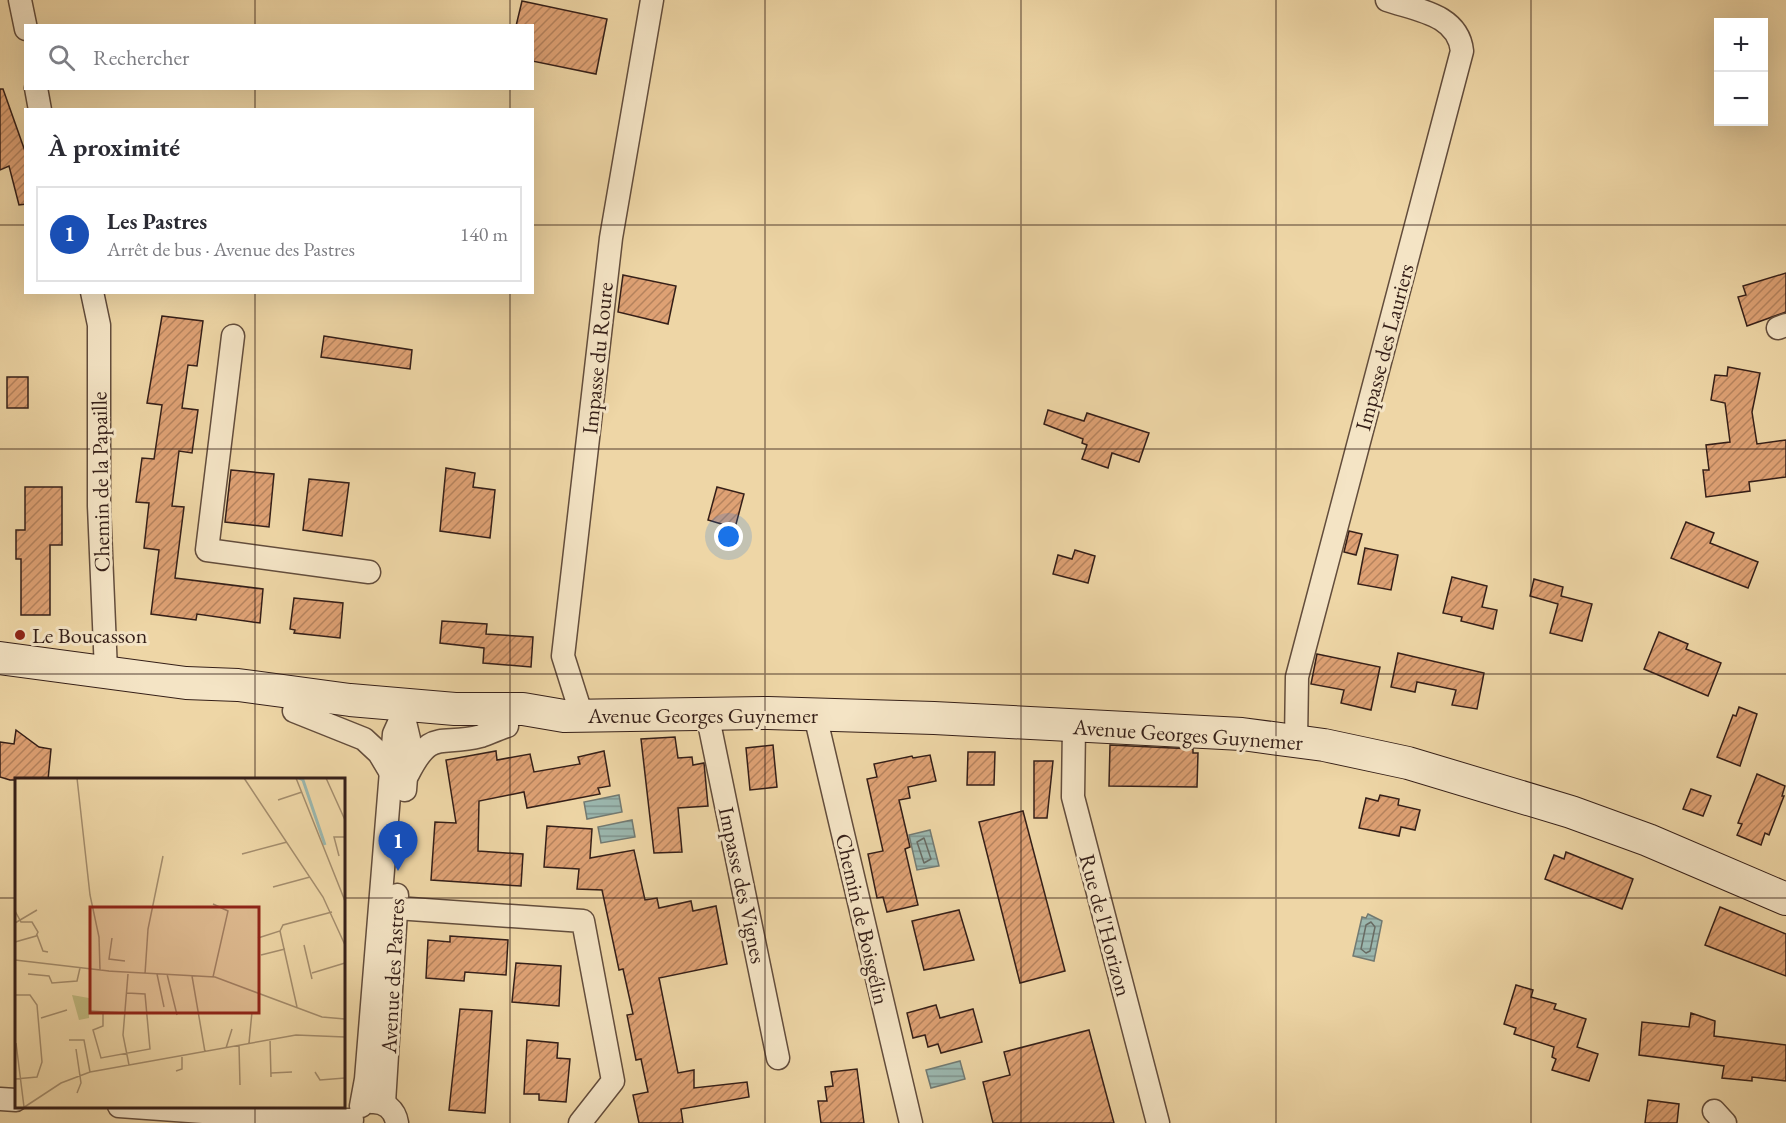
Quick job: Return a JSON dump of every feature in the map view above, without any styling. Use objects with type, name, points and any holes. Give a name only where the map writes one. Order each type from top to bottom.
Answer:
[{"type":"main road","name":"Avenue Georges Guynemer","points":[[0,658],[186,683],[238,685],[292,701],[402,722],[509,717],[707,713],[815,715],[1242,734],[1296,741],[1408,763],[1571,812],[1648,840],[1786,899]]},
{"type":"main road","name":"Avenue Georges Guynemer","points":[[292,701],[455,709],[509,717]]},
{"type":"street","points":[[20,0],[25,24]]},
{"type":"street","name":"Impasse du Roure","points":[[573,716],[563,656],[611,238],[652,0]]},
{"type":"street","name":"Impasse des Lauriers","points":[[1296,741],[1297,677],[1462,51],[1461,41],[1445,20],[1387,0]]},
{"type":"street","points":[[36,90],[40,108]]},
{"type":"street","name":"Chemin de la Papaille","points":[[92,294],[99,325],[99,506],[106,671]]},
{"type":"street","points":[[232,336],[207,550],[369,572]]},
{"type":"street","points":[[292,701],[364,739],[380,753],[398,775]]},
{"type":"street","name":"Impasse des Vignes","points":[[707,713],[778,1058]]},
{"type":"street","name":"Chemin de Boisgélin","points":[[815,715],[911,1123]]},
{"type":"street","name":"Avenue des Pastres","points":[[355,1116],[366,1079],[398,775],[420,751],[435,741],[479,736],[509,717]]},
{"type":"street","name":"Avenue des Pastres","points":[[397,1118],[398,775],[394,734],[402,722]]},
{"type":"street","name":"Rue de l'Horizon","points":[[1074,726],[1073,797],[1158,1123]]},
{"type":"street","points":[[396,908],[583,921],[613,1081],[580,1123]]},
{"type":"street","points":[[0,1099],[15,1100]]},
{"type":"street","points":[[121,1108],[143,1116],[314,1120],[355,1116],[370,1102],[397,1118]]},
{"type":"water","points":[[619,795],[622,812],[587,819],[584,802]]},
{"type":"water","points":[[632,820],[635,837],[601,843],[598,827]]},
{"type":"water","points":[[930,830],[939,866],[917,870],[909,835]]},
{"type":"water","points":[[1368,914],[1382,921],[1374,961],[1353,956],[1362,917],[1366,918]]},
{"type":"water","points":[[960,1061],[965,1079],[931,1088],[926,1070]]},
{"type":"building","points":[[522,1],[607,19],[596,74],[534,61],[534,24],[516,24]]},
{"type":"building","points":[[0,89],[3,89],[24,148],[24,204],[19,205],[9,166],[0,170]]},
{"type":"building","points":[[1786,273],[1786,312],[1747,326],[1738,297],[1746,295],[1743,286]]},
{"type":"building","points":[[623,275],[676,286],[668,324],[618,312]]},
{"type":"building","points":[[162,316],[203,321],[197,366],[188,365],[182,408],[198,410],[192,453],[179,451],[172,506],[184,507],[175,578],[263,589],[260,623],[197,614],[196,620],[151,614],[159,550],[144,548],[149,503],[136,502],[142,458],[154,459],[162,405],[147,403]]},
{"type":"building","points":[[324,336],[412,350],[410,369],[321,357]]},
{"type":"building","points":[[1728,367],[1760,373],[1752,412],[1757,444],[1786,440],[1786,477],[1749,482],[1750,491],[1706,497],[1703,470],[1709,470],[1706,445],[1730,442],[1725,403],[1711,400],[1715,375],[1727,376]]},
{"type":"building","points":[[7,377],[28,377],[28,408],[7,408]]},
{"type":"building","points":[[1048,410],[1084,421],[1087,413],[1149,433],[1139,462],[1112,453],[1108,468],[1082,459],[1087,445],[1082,443],[1083,439],[1044,424]]},
{"type":"building","points":[[446,468],[475,473],[473,487],[495,490],[490,538],[440,531]]},
{"type":"building","points":[[231,470],[274,474],[269,527],[225,522]]},
{"type":"building","points":[[309,479],[349,483],[342,536],[303,530]]},
{"type":"building","points":[[25,487],[62,487],[62,545],[50,545],[50,615],[21,615],[21,559],[16,559],[16,530],[25,530]]},
{"type":"building","points":[[717,487],[744,494],[735,528],[708,520]]},
{"type":"building","points":[[1686,522],[1714,533],[1710,543],[1758,562],[1748,588],[1671,558]]},
{"type":"building","points":[[1349,531],[1362,534],[1356,555],[1344,552]]},
{"type":"building","points":[[1365,548],[1398,555],[1391,590],[1358,584]]},
{"type":"building","points":[[1075,550],[1095,556],[1088,583],[1053,574],[1058,555],[1072,559]]},
{"type":"building","points":[[1452,577],[1487,586],[1482,607],[1497,610],[1493,629],[1461,621],[1462,617],[1443,613]]},
{"type":"building","points":[[1534,579],[1563,587],[1561,596],[1592,604],[1582,641],[1550,633],[1558,604],[1530,596]]},
{"type":"building","points":[[294,598],[343,603],[340,638],[294,633],[295,630],[290,629]]},
{"type":"building","points":[[442,621],[487,624],[486,634],[533,637],[531,667],[483,663],[484,648],[440,643]]},
{"type":"building","points":[[1659,632],[1688,644],[1686,649],[1721,663],[1708,696],[1644,669]]},
{"type":"building","points":[[1398,653],[1484,673],[1477,709],[1452,705],[1456,690],[1417,682],[1415,692],[1391,687]]},
{"type":"building","points":[[1317,654],[1380,667],[1371,710],[1341,703],[1344,690],[1311,684]]},
{"type":"building","points":[[1739,707],[1757,714],[1740,766],[1717,757],[1733,715],[1736,716]]},
{"type":"building","points":[[16,730],[39,747],[51,749],[48,778],[10,780],[0,777],[0,742],[14,744]]},
{"type":"building","points":[[675,737],[678,758],[692,757],[693,765],[704,763],[708,806],[678,808],[682,852],[654,853],[641,739]]},
{"type":"building","points":[[773,745],[777,787],[750,790],[746,748]]},
{"type":"building","points":[[1110,745],[1193,749],[1193,753],[1198,753],[1197,787],[1109,786]]},
{"type":"building","points":[[496,751],[497,760],[530,754],[534,772],[580,764],[578,757],[604,751],[610,786],[598,788],[600,794],[527,808],[524,792],[479,801],[478,851],[523,854],[521,886],[431,880],[435,822],[456,823],[446,760]]},
{"type":"building","points":[[968,752],[995,752],[994,785],[967,785]]},
{"type":"building","points":[[930,755],[936,781],[908,787],[910,798],[899,800],[910,847],[905,849],[918,905],[887,912],[883,897],[877,898],[868,854],[883,851],[867,779],[877,777],[874,764],[912,756],[913,758]]},
{"type":"building","points":[[1034,761],[1053,761],[1047,818],[1034,818]]},
{"type":"building","points":[[1757,774],[1785,786],[1782,796],[1784,796],[1769,835],[1765,833],[1761,845],[1737,835],[1742,824],[1738,823]]},
{"type":"building","points":[[1691,789],[1711,796],[1703,816],[1683,809]]},
{"type":"building","points":[[1380,795],[1399,799],[1398,805],[1420,810],[1415,830],[1401,827],[1399,836],[1359,828],[1366,798],[1378,801]]},
{"type":"building","points":[[1023,811],[1065,971],[1020,983],[979,822]]},
{"type":"building","points":[[547,826],[592,829],[590,858],[634,850],[645,900],[657,898],[659,908],[691,901],[693,911],[716,906],[727,964],[659,978],[678,1073],[694,1070],[694,1088],[747,1082],[749,1097],[681,1109],[683,1123],[639,1123],[633,1095],[648,1092],[641,1059],[636,1060],[627,1015],[633,1014],[623,969],[619,970],[602,890],[577,889],[579,869],[544,867]]},
{"type":"building","points":[[1566,852],[1633,879],[1622,909],[1545,879],[1554,855],[1564,859]]},
{"type":"building","points":[[1720,907],[1786,934],[1786,976],[1705,945]]},
{"type":"building","points":[[959,910],[974,960],[924,970],[912,921]]},
{"type":"building","points":[[450,936],[508,940],[506,975],[465,972],[464,981],[426,978],[428,940],[450,942]]},
{"type":"building","points":[[516,963],[561,966],[559,1006],[512,1002]]},
{"type":"building","points":[[1516,985],[1533,990],[1531,997],[1556,1004],[1554,1009],[1586,1019],[1577,1047],[1598,1054],[1589,1081],[1552,1070],[1556,1059],[1552,1057],[1554,1047],[1514,1034],[1516,1028],[1504,1024]]},
{"type":"building","points":[[936,1005],[940,1018],[973,1009],[982,1042],[941,1053],[938,1044],[928,1047],[925,1035],[913,1038],[907,1013]]},
{"type":"building","points":[[460,1009],[492,1011],[485,1113],[449,1110]]},
{"type":"building","points":[[1691,1013],[1715,1021],[1714,1036],[1786,1045],[1786,1081],[1752,1077],[1752,1081],[1722,1078],[1724,1066],[1639,1055],[1642,1022],[1689,1027]]},
{"type":"building","points":[[1089,1030],[1114,1123],[993,1123],[983,1082],[1010,1075],[1004,1052]]},
{"type":"building","points":[[527,1040],[558,1043],[557,1058],[570,1059],[566,1102],[539,1100],[539,1094],[524,1094]]},
{"type":"building","points":[[857,1069],[864,1123],[821,1123],[818,1101],[827,1101],[825,1087],[833,1086],[831,1072]]},
{"type":"building","points":[[1648,1100],[1679,1104],[1677,1123],[1645,1123]]},
{"type":"place","name":"Le Boucasson","points":[[20,635]]},
{"type":"place","name":"Les Pastres","points":[[398,871]]}]
